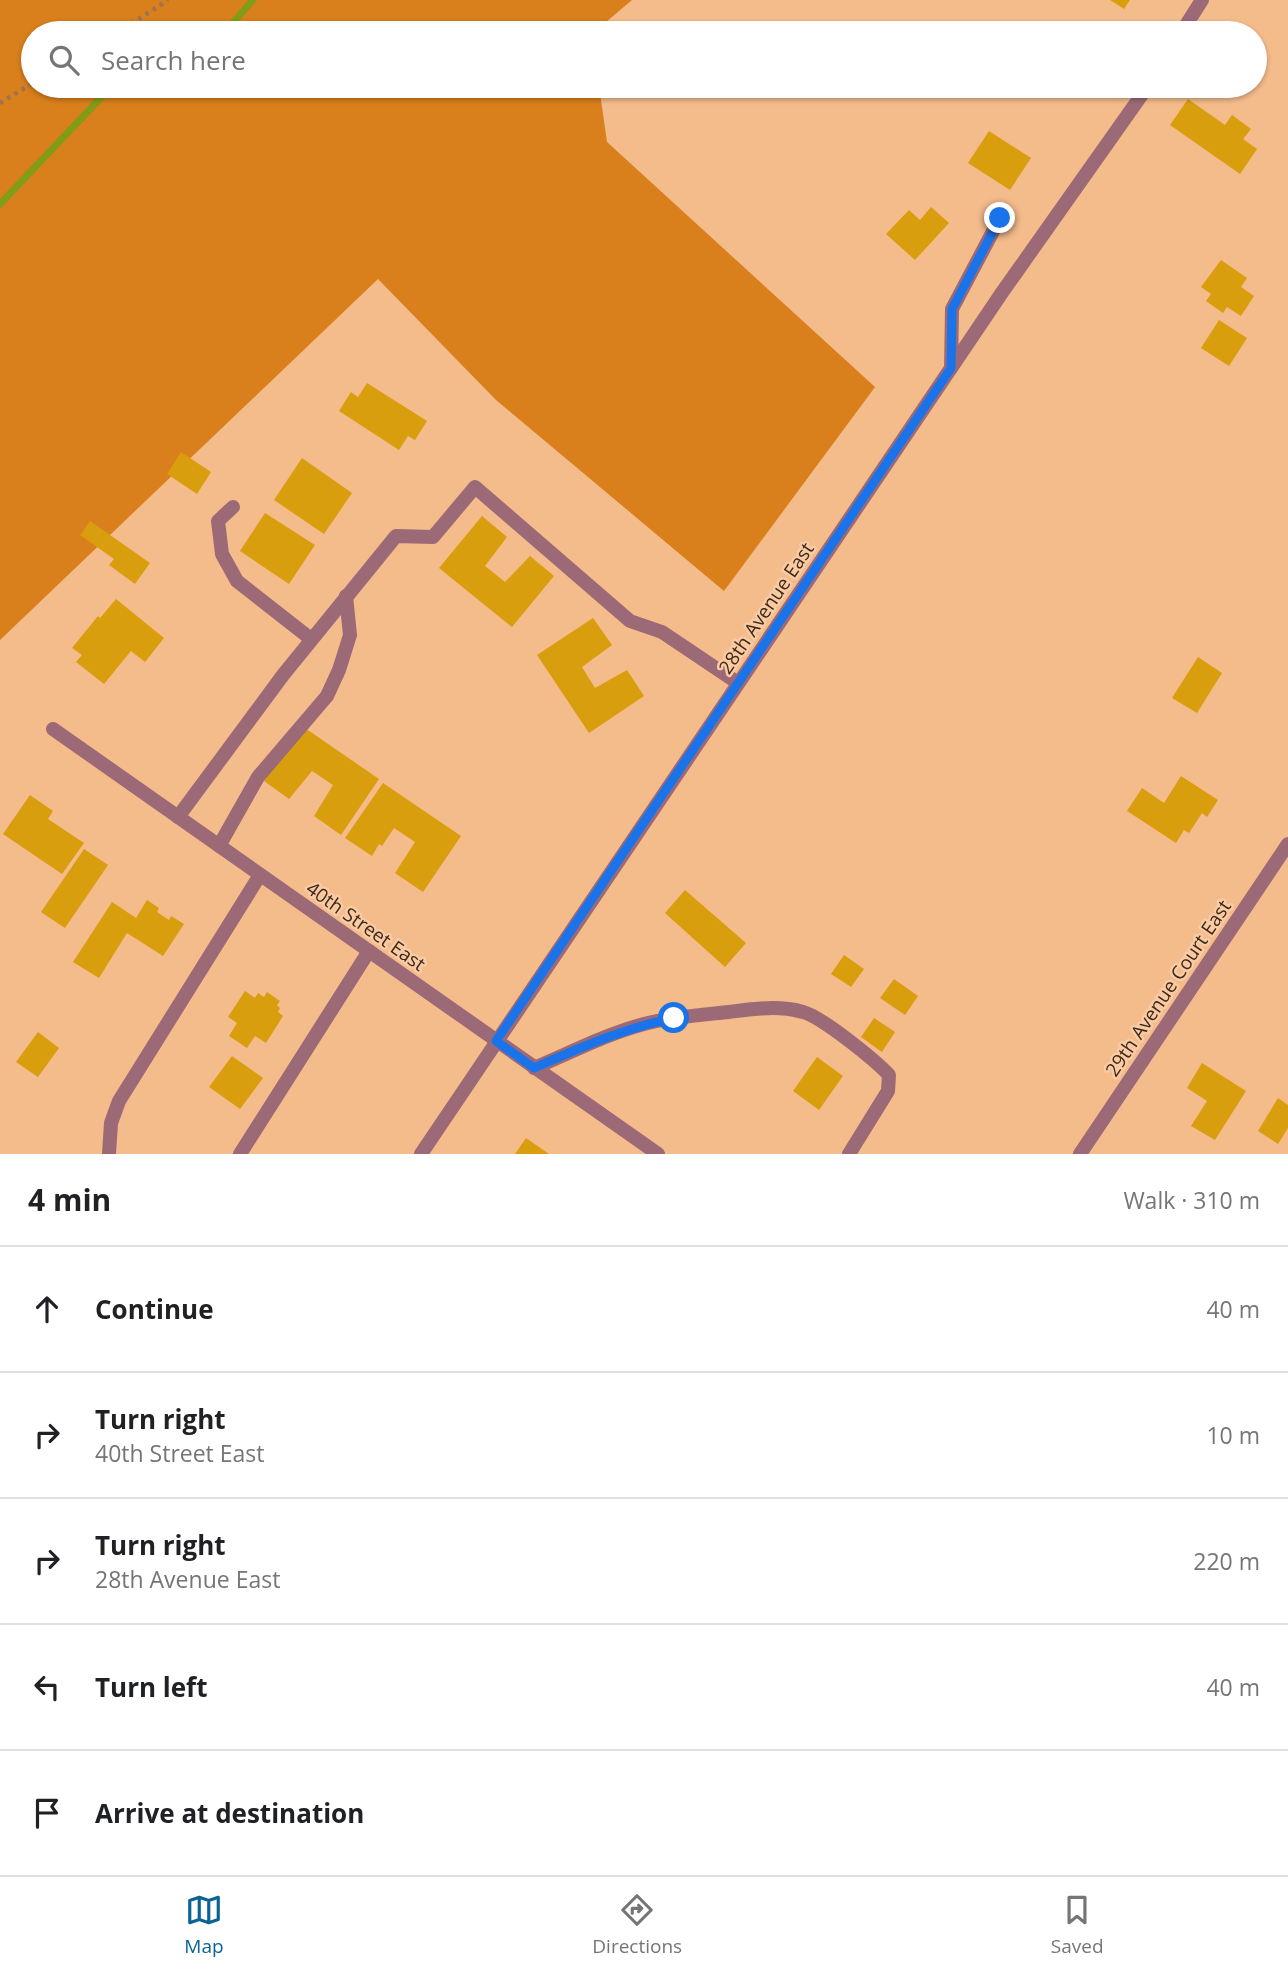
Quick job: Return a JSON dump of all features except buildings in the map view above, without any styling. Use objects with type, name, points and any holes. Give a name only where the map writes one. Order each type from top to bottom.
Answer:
[{"type":"street","points":[[1189,21],[1202,0]]},
{"type":"street","name":"28th Avenue East","points":[[421,1154],[951,368],[1140,98]]},
{"type":"street","points":[[951,368],[952,309],[1000,218]]},
{"type":"street","points":[[178,817],[311,639],[396,536],[433,537],[475,487],[630,621],[662,632],[738,684]]},
{"type":"street","points":[[233,507],[218,521],[222,554],[237,581],[311,639]]},
{"type":"street","points":[[219,846],[258,778],[327,696],[350,635],[346,596]]},
{"type":"street","name":"40th Street East","points":[[53,729],[658,1154]]},
{"type":"street","name":"29th Avenue Court East","points":[[1080,1154],[1288,845]]},
{"type":"street","points":[[109,1154],[111,1124],[119,1101],[260,875]]},
{"type":"street","points":[[240,1154],[369,951]]},
{"type":"street","points":[[534,1068],[643,1024],[766,1007],[806,1012],[878,1063],[889,1075],[888,1091],[849,1154]]},
{"type":"path","points":[[136,21],[168,0]]},
{"type":"path","points":[[0,103],[21,90]]},
{"type":"shaded area","points":[[0,0],[632,0],[607,21],[21,21],[21,98],[601,98],[607,142],[875,387],[724,591],[496,400],[378,279],[0,640]]},
{"type":"waterway","points":[[235,21],[253,0]]},
{"type":"waterway","points":[[0,204],[101,98]]},
{"type":"route","points":[[674,1018],[643,1024],[611,1035],[534,1068],[496,1041],[951,368],[952,309],[1000,218]]}]
